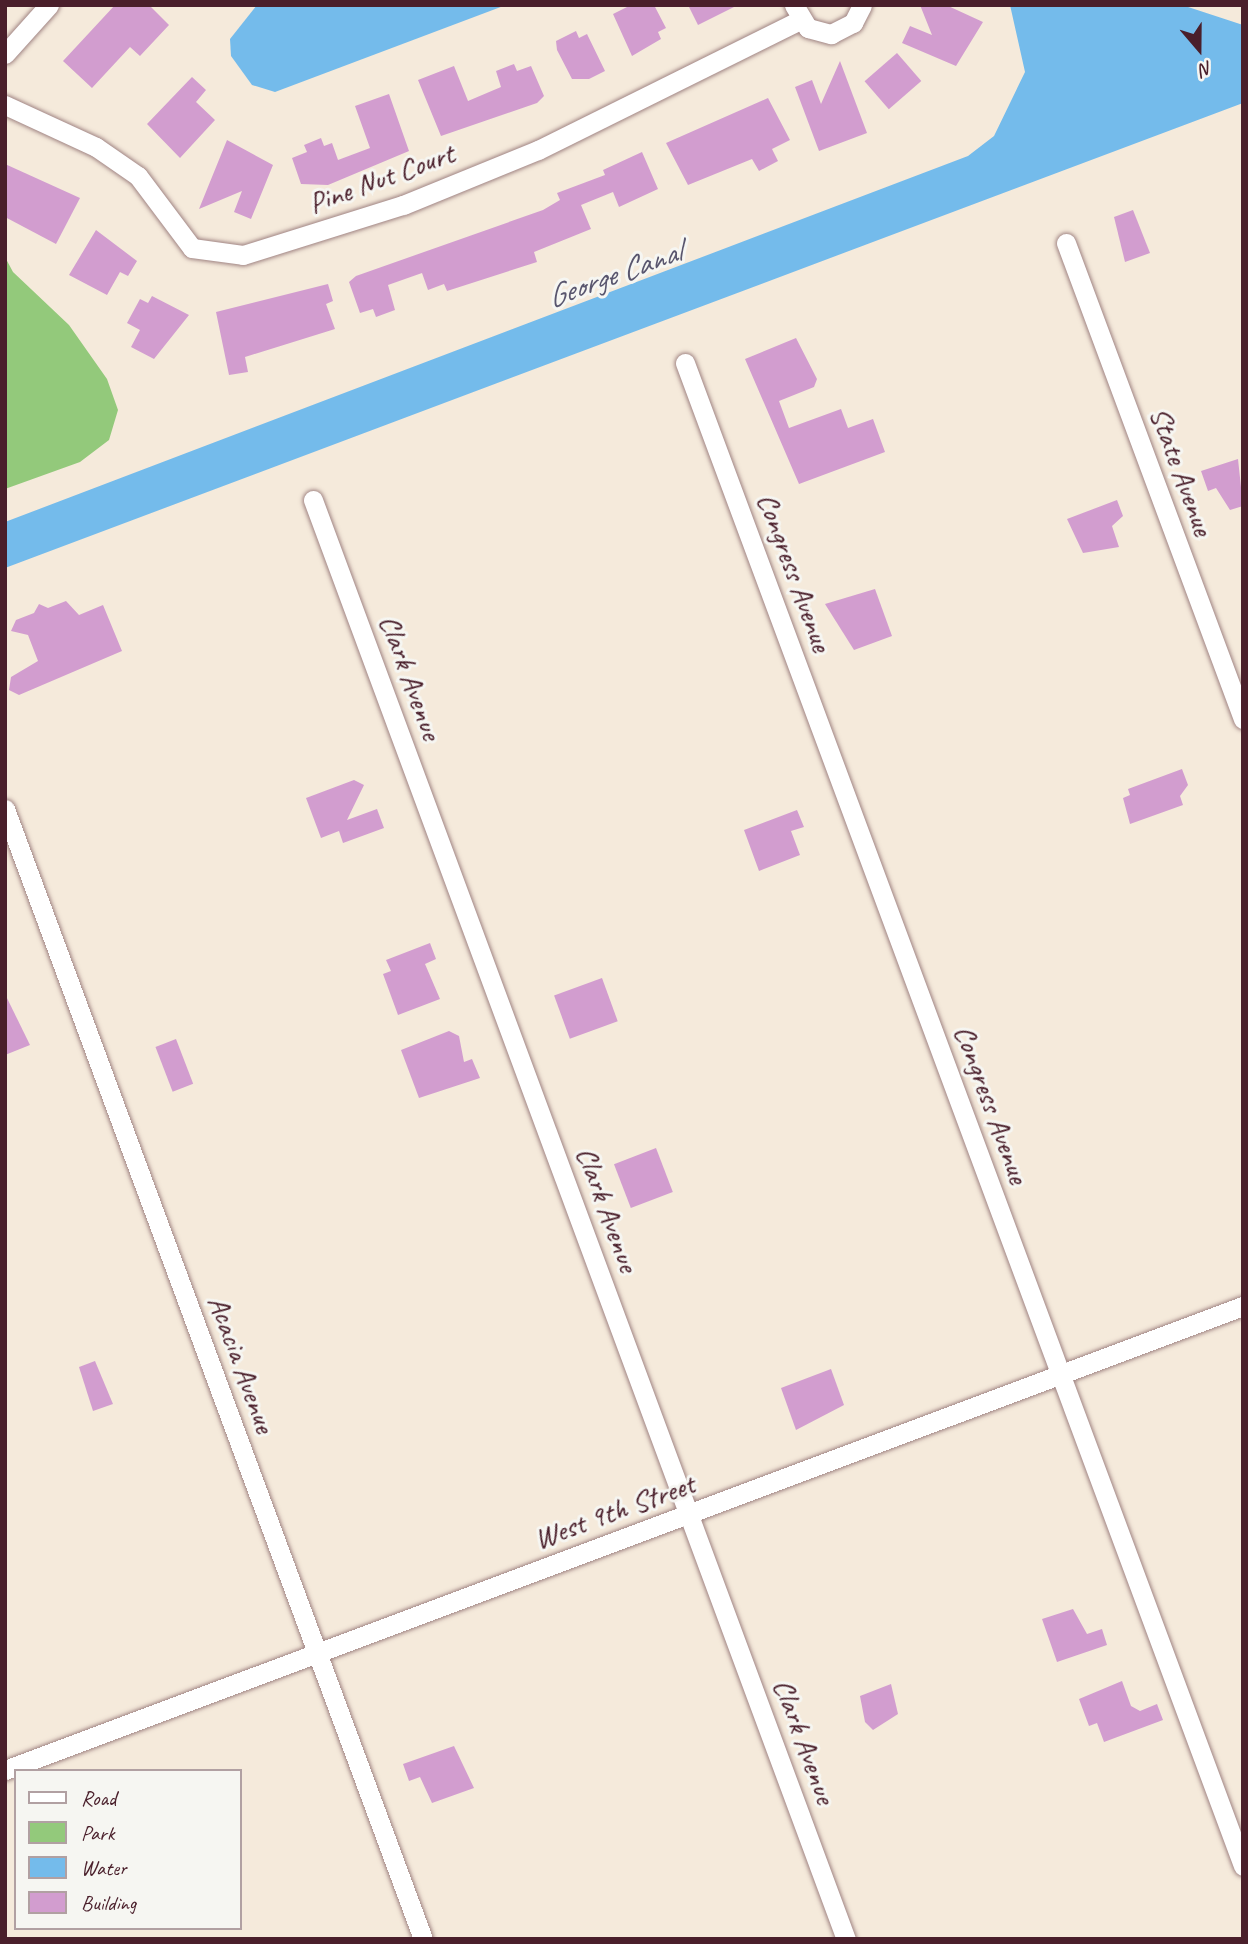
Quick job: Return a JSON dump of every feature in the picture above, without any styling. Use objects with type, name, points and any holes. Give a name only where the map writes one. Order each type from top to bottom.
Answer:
[{"type":"street","points":[[5,54],[50,5]]},
{"type":"street","name":"Pine Nut Court","points":[[5,105],[96,147],[138,176],[192,248],[243,255],[403,205],[538,150],[797,13],[831,34],[853,23],[862,5]]},
{"type":"street","name":"State Avenue","points":[[1066,243],[1243,719]]},
{"type":"street","name":"Congress Avenue","points":[[685,363],[1243,1866]]},
{"type":"street","name":"Clark Avenue","points":[[313,500],[846,1939]]},
{"type":"street","name":"Acacia Avenue","points":[[5,809],[423,1939]]},
{"type":"street","name":"West 9th Street","points":[[5,1770],[1243,1306]]},
{"type":"green space","points":[[5,257],[13,272],[69,325],[107,379],[118,410],[109,440],[80,462],[5,489]]},
{"type":"water","points":[[257,5],[506,5],[275,92],[252,85],[231,56],[230,39]]},
{"type":"water","points":[[1010,5],[1182,5],[1243,25],[1243,103],[5,568],[5,522],[968,156],[994,136],[1025,72]]},
{"type":"building","points":[[115,5],[149,5],[169,25],[140,56],[130,47],[92,88],[63,61]]},
{"type":"building","points":[[631,5],[654,5],[666,28],[658,32],[661,39],[632,56],[613,14]]},
{"type":"building","points":[[688,5],[738,5],[698,25]]},
{"type":"building","points":[[920,5],[946,5],[983,22],[956,66],[902,43],[910,26],[932,35]]},
{"type":"building","points":[[576,31],[579,38],[587,34],[605,71],[589,79],[572,79],[557,50],[556,41]]},
{"type":"building","points":[[897,53],[921,81],[889,109],[865,81]]},
{"type":"building","points":[[840,61],[867,133],[819,151],[795,87],[812,80],[821,104]]},
{"type":"building","points":[[514,64],[517,71],[531,66],[544,96],[537,103],[441,136],[418,80],[454,66],[468,101],[501,87],[496,71]]},
{"type":"building","points":[[192,77],[206,90],[196,102],[215,120],[180,158],[147,124]]},
{"type":"building","points":[[389,94],[409,151],[328,185],[301,184],[292,158],[307,152],[304,145],[321,138],[324,146],[332,143],[338,160],[370,148],[355,106]]},
{"type":"building","points":[[768,98],[790,140],[772,149],[778,161],[759,171],[752,159],[688,185],[666,143]]},
{"type":"building","points":[[227,140],[273,165],[251,219],[234,212],[242,191],[199,209]]},
{"type":"building","points":[[642,152],[658,189],[619,207],[613,192],[581,205],[591,229],[534,252],[537,262],[447,291],[444,284],[428,290],[422,273],[388,285],[395,310],[376,317],[373,309],[360,313],[349,282],[356,276],[543,210],[560,200],[557,193],[605,175],[603,170]]},
{"type":"building","points":[[5,164],[80,198],[56,244],[5,217]]},
{"type":"building","points":[[1133,210],[1150,253],[1125,262],[1114,217]]},
{"type":"building","points":[[96,230],[137,261],[128,276],[120,272],[107,295],[69,275]]},
{"type":"building","points":[[328,284],[333,301],[326,304],[335,329],[245,357],[248,372],[229,375],[216,312]]},
{"type":"building","points":[[152,296],[189,315],[154,359],[131,347],[140,330],[127,323],[140,299],[148,303]]},
{"type":"building","points":[[796,338],[817,379],[814,387],[779,401],[789,428],[841,409],[848,428],[873,419],[885,452],[799,484],[745,359]]},
{"type":"building","points":[[1238,459],[1243,506],[1230,510],[1216,488],[1208,491],[1201,471]]},
{"type":"building","points":[[1117,500],[1123,516],[1112,526],[1119,547],[1083,553],[1067,519]]},
{"type":"building","points":[[875,589],[892,636],[854,650],[825,604]]},
{"type":"building","points":[[66,601],[79,615],[103,605],[122,651],[19,695],[9,690],[11,677],[38,661],[28,635],[11,631],[16,620],[34,613],[39,604],[48,608]]},
{"type":"building","points":[[1182,769],[1188,785],[1180,796],[1183,805],[1130,824],[1123,798],[1130,795],[1128,789]]},
{"type":"building","points":[[354,780],[364,785],[347,820],[377,809],[384,828],[343,843],[339,831],[321,838],[306,798]]},
{"type":"building","points":[[797,810],[804,827],[791,831],[800,855],[759,871],[744,830]]},
{"type":"building","points":[[430,943],[436,959],[425,964],[440,999],[398,1015],[383,974],[391,971],[386,960]]},
{"type":"building","points":[[602,978],[618,1021],[570,1039],[554,995]]},
{"type":"building","points":[[5,994],[30,1045],[5,1055]]},
{"type":"building","points":[[449,1031],[459,1036],[464,1062],[472,1059],[480,1078],[419,1098],[401,1050]]},
{"type":"building","points":[[176,1039],[193,1084],[173,1092],[155,1047]]},
{"type":"building","points":[[656,1148],[673,1192],[631,1208],[614,1164]]},
{"type":"building","points":[[95,1361],[113,1404],[93,1411],[79,1367]]},
{"type":"building","points":[[831,1369],[844,1405],[796,1430],[781,1388]]},
{"type":"building","points":[[1073,1609],[1087,1634],[1102,1629],[1107,1645],[1057,1662],[1042,1619]]},
{"type":"building","points":[[1122,1681],[1131,1706],[1140,1711],[1157,1704],[1163,1720],[1104,1742],[1097,1723],[1089,1726],[1079,1699]]},
{"type":"building","points":[[891,1684],[898,1714],[873,1730],[865,1722],[860,1696]]},
{"type":"building","points":[[454,1746],[474,1788],[432,1803],[420,1777],[409,1781],[403,1764]]},
{"type":"water label","name":"George Canal","points":[[614,275]]}]
